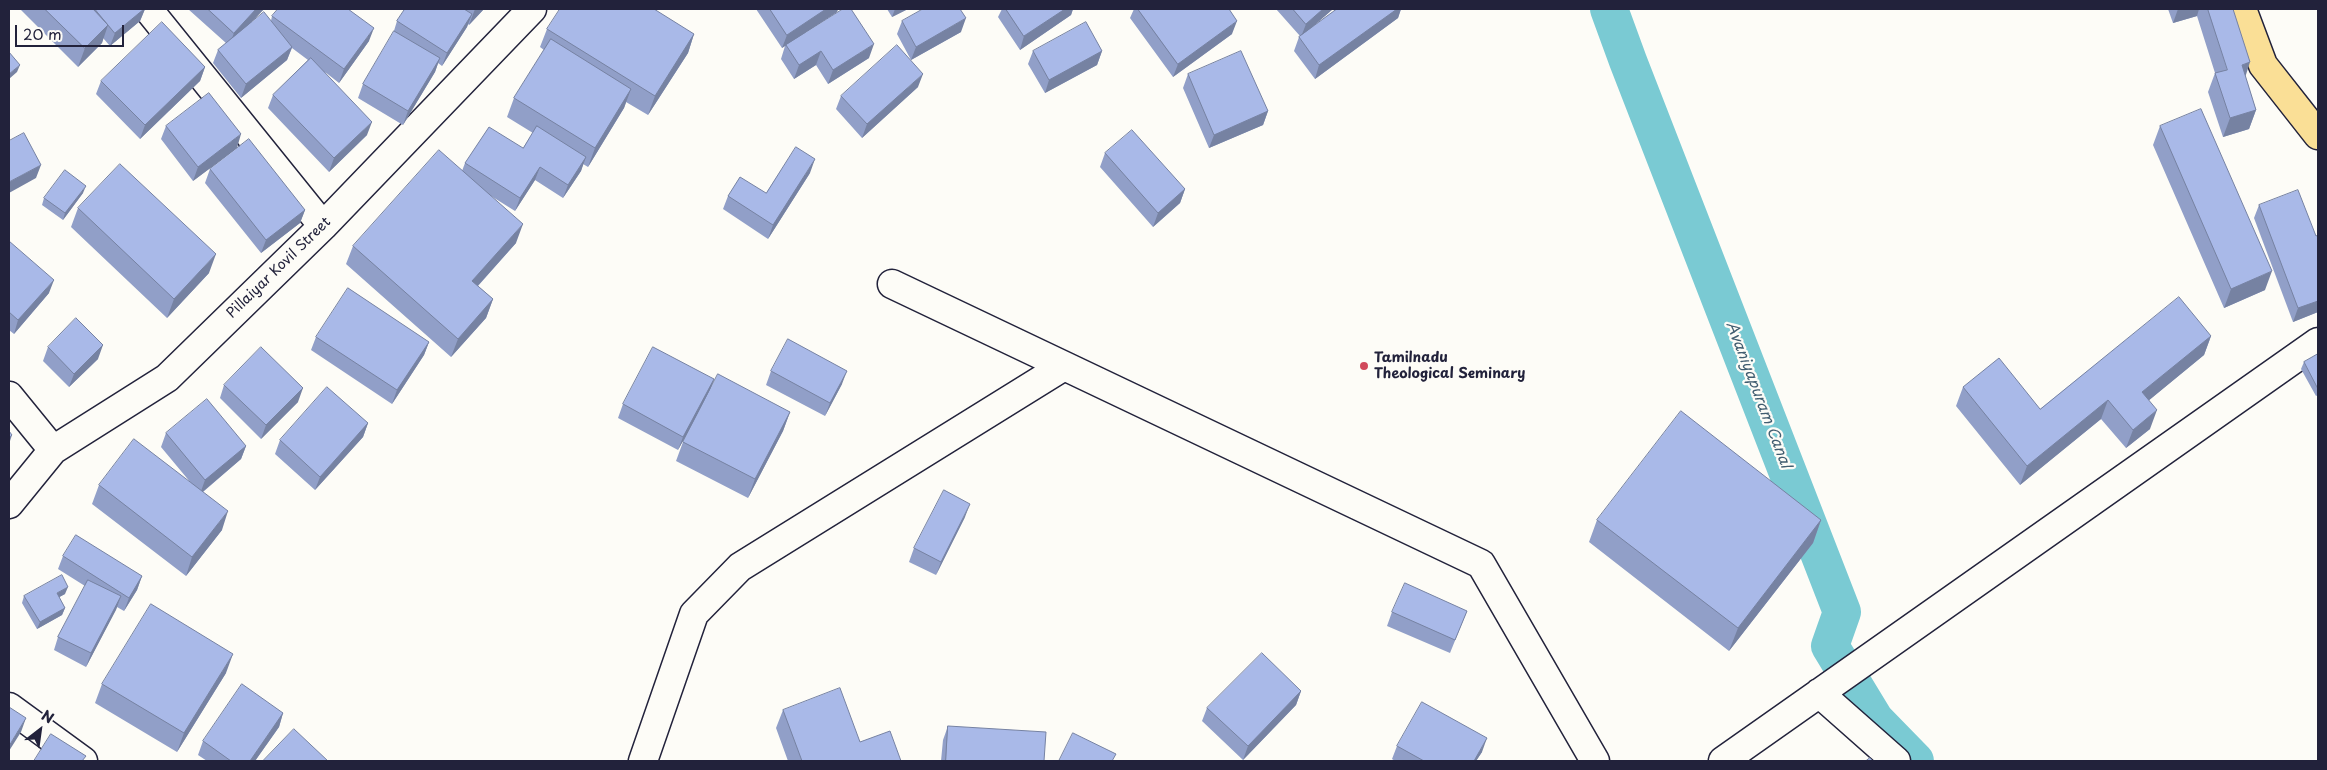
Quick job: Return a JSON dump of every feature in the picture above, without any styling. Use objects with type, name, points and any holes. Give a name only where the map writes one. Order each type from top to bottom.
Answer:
[{"type":"main road","points":[[2242,9],[2263,65],[2318,135]]},
{"type":"street","points":[[148,9],[323,226]]},
{"type":"street","name":"Pillaiyar Kovil Street","points":[[9,504],[53,450],[167,378],[323,226],[532,9]]},
{"type":"street","points":[[892,284],[1481,564],[1595,761]]},
{"type":"street","points":[[1723,761],[2318,342]]},
{"type":"street","points":[[643,761],[694,614],[740,567],[1064,366]]},
{"type":"street","points":[[9,396],[53,450]]},
{"type":"street","points":[[1819,693],[1896,761]]},
{"type":"street","points":[[9,707],[84,761]]},
{"type":"building","points":[[45,9],[93,9],[108,25],[85,48]]},
{"type":"building","points":[[95,9],[144,9],[115,33]]},
{"type":"building","points":[[208,9],[256,9],[234,33]]},
{"type":"building","points":[[278,9],[348,9],[374,28],[344,69],[272,16]]},
{"type":"building","points":[[405,9],[464,9],[472,14],[447,53],[397,21]]},
{"type":"building","points":[[560,9],[654,9],[694,34],[655,96],[547,29]]},
{"type":"building","points":[[770,9],[826,9],[787,35]]},
{"type":"building","points":[[843,9],[851,9],[874,44],[833,70],[821,51],[799,65],[786,45]]},
{"type":"building","points":[[923,9],[960,9],[966,18],[916,47],[902,21]]},
{"type":"building","points":[[1006,9],[1065,9],[1024,36]]},
{"type":"building","points":[[1138,9],[1229,9],[1237,21],[1178,64]]},
{"type":"building","points":[[1293,9],[1323,9],[1306,24]]},
{"type":"building","points":[[1337,9],[1397,9],[1319,65],[1299,37]]},
{"type":"building","points":[[2208,9],[2233,9],[2250,62],[2242,65],[2256,110],[2230,118],[2215,73],[2227,70]]},
{"type":"building","points":[[264,12],[292,47],[246,84],[218,50]]},
{"type":"building","points":[[162,22],[205,67],[145,125],[101,81]]},
{"type":"building","points":[[1086,22],[1102,51],[1049,80],[1033,51]]},
{"type":"building","points":[[394,31],[440,58],[408,111],[363,84]]},
{"type":"building","points":[[551,39],[631,89],[595,148],[514,98]]},
{"type":"building","points":[[897,45],[923,74],[867,124],[841,96]]},
{"type":"building","points":[[1241,51],[1268,111],[1214,135],[1188,74]]},
{"type":"building","points":[[9,52],[20,65],[9,74]]},
{"type":"building","points":[[311,58],[372,122],[334,158],[273,95]]},
{"type":"building","points":[[209,93],[241,134],[198,167],[166,126]]},
{"type":"building","points":[[2201,109],[2272,271],[2231,289],[2160,126]]},
{"type":"building","points":[[537,126],[586,157],[568,185],[540,167],[520,198],[465,163],[489,127],[523,148]]},
{"type":"building","points":[[1132,130],[1185,189],[1158,213],[1105,153]]},
{"type":"building","points":[[24,133],[41,165],[9,182],[9,141]]},
{"type":"building","points":[[249,139],[305,210],[266,240],[210,169]]},
{"type":"building","points":[[796,147],[815,159],[773,225],[728,196],[740,177],[766,193]]},
{"type":"building","points":[[439,150],[523,224],[472,281],[493,299],[458,339],[353,246]]},
{"type":"building","points":[[120,164],[216,254],[174,299],[78,208]]},
{"type":"building","points":[[65,170],[86,186],[65,213],[44,198]]},
{"type":"building","points":[[2298,190],[2316,236],[2318,235],[2318,301],[2298,308],[2259,205]]},
{"type":"building","points":[[9,241],[54,280],[18,320],[9,312]]},
{"type":"building","points":[[348,288],[429,342],[397,390],[316,337]]},
{"type":"building","points":[[2179,297],[2211,336],[2142,392],[2157,410],[2133,430],[2108,400],[2027,466],[1963,387],[1999,358],[2040,409]]},
{"type":"building","points":[[76,318],[103,345],[74,374],[48,347]]},
{"type":"building","points":[[788,339],[847,371],[830,403],[771,371]]},
{"type":"building","points":[[261,347],[303,388],[266,425],[224,385]]},
{"type":"building","points":[[653,347],[714,379],[683,437],[623,404]]},
{"type":"building","points":[[2318,354],[2318,389],[2304,362]]},
{"type":"building","points":[[718,374],[790,412],[755,479],[683,442]]},
{"type":"building","points":[[327,387],[368,423],[320,477],[280,440]]},
{"type":"building","points":[[207,399],[246,446],[205,480],[166,433]]},
{"type":"building","points":[[1681,411],[1821,520],[1738,628],[1597,520]]},
{"type":"building","points":[[134,439],[228,511],[192,557],[99,485]]},
{"type":"building","points":[[944,490],[970,504],[941,562],[914,548]]},
{"type":"building","points":[[76,535],[142,576],[129,598],[63,556]]},
{"type":"building","points":[[62,575],[68,587],[57,593],[65,608],[40,622],[24,596]]},
{"type":"building","points":[[88,580],[121,596],[91,653],[58,637]]},
{"type":"building","points":[[1405,583],[1467,611],[1455,640],[1392,612]]},
{"type":"building","points":[[151,604],[233,654],[184,733],[102,684]]},
{"type":"building","points":[[1262,653],[1301,691],[1248,746],[1207,708]]},
{"type":"building","points":[[242,684],[283,713],[250,761],[231,761],[203,741]]},
{"type":"building","points":[[840,688],[860,742],[890,731],[901,761],[802,761],[783,710]]},
{"type":"building","points":[[1422,702],[1487,738],[1474,761],[1424,761],[1397,746]]},
{"type":"building","points":[[9,707],[26,718],[9,746]]},
{"type":"building","points":[[948,726],[1046,732],[1044,761],[946,761]]},
{"type":"building","points":[[294,729],[328,761],[263,761]]},
{"type":"building","points":[[1073,733],[1116,754],[1112,761],[1059,761]]},
{"type":"building","points":[[51,734],[86,756],[82,761],[34,761]]},
{"type":"waterway","name":"Avaniyapuram Canal","points":[[1609,9],[1842,612],[1830,646],[1875,720],[1915,761]]},
{"type":"place","name":"Tamilnadu Theological Seminary","points":[[1364,366]]}]
